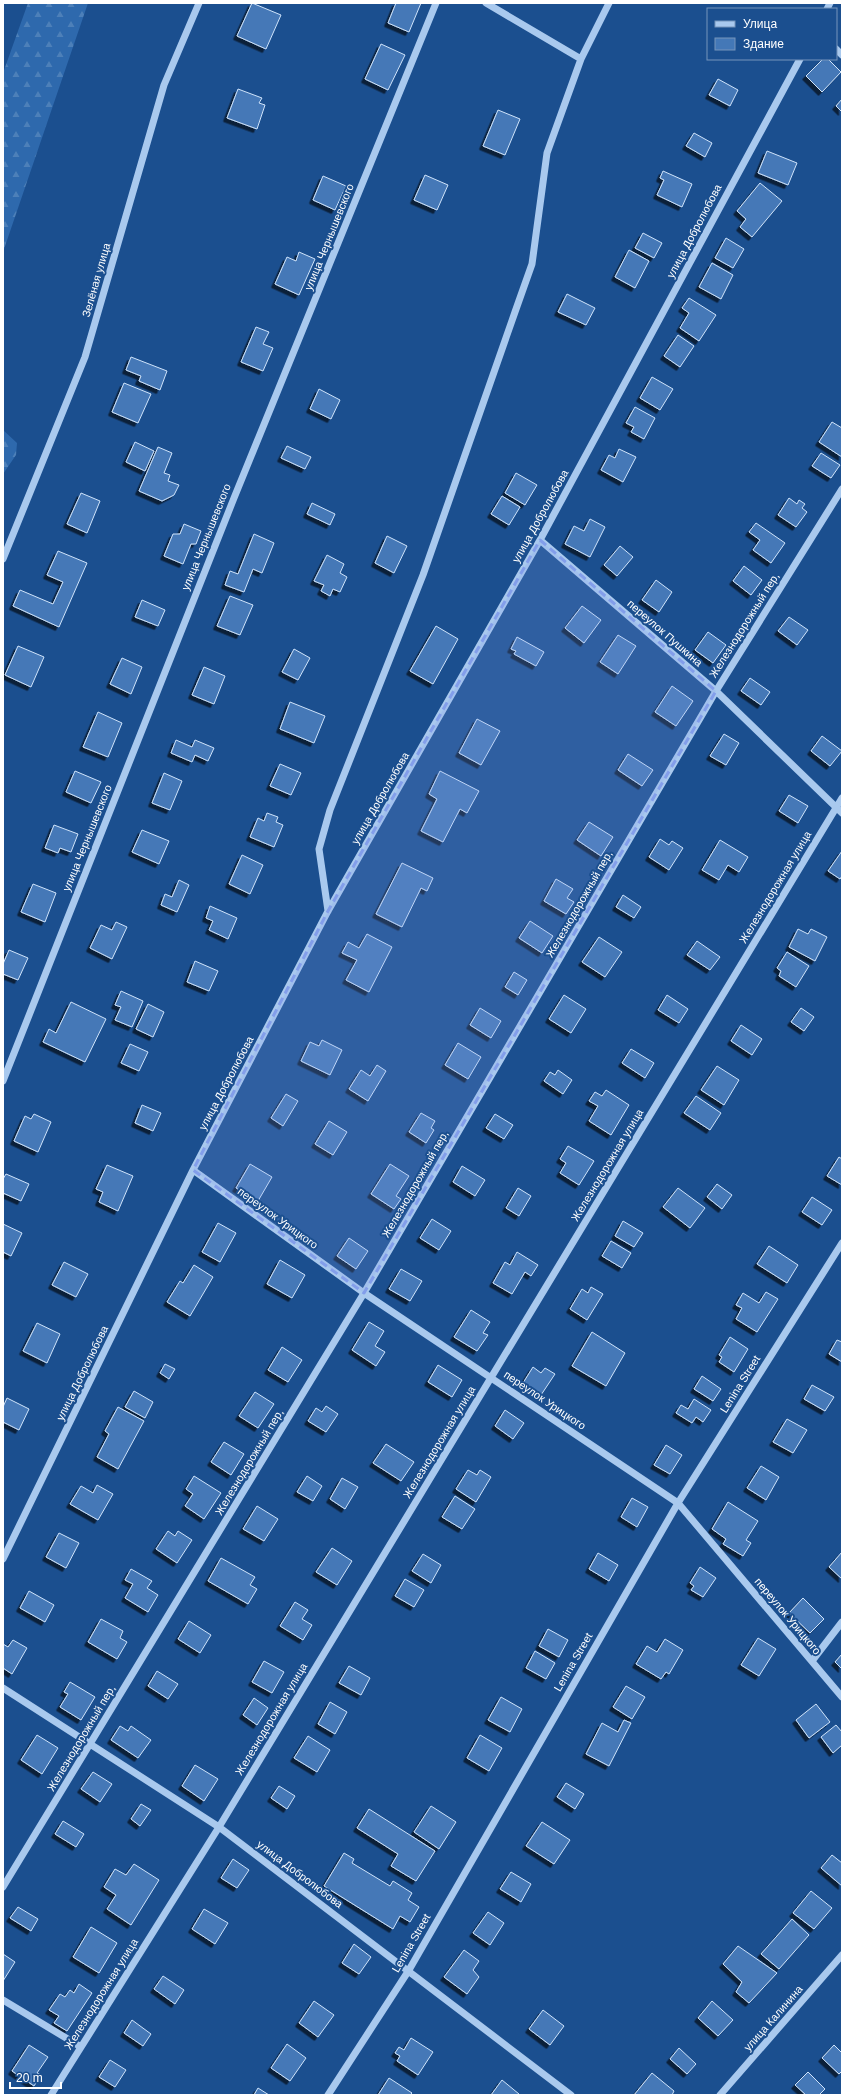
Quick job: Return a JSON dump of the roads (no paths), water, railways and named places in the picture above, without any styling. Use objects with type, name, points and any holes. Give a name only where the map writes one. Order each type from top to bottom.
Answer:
[{"type":"street","name":"Зелёная улица","points":[[3,559],[85,357],[164,85],[199,3]]},
{"type":"street","name":"улица Чернышевского","points":[[3,1081],[241,480],[436,3]]},
{"type":"street","points":[[486,3],[581,59]]},
{"type":"street","points":[[328,911],[319,848],[330,810],[423,575],[532,264],[547,153],[581,59],[609,3]]},
{"type":"street","name":"улица Добролюбова","points":[[3,1559],[193,1170],[328,911],[540,540],[799,60]]},
{"type":"street","name":"Железнодорожный пер,","points":[[3,1887],[364,1293],[716,692],[842,489]]},
{"type":"street","name":"переулок Пушкина","points":[[540,540],[716,692],[842,813]]},
{"type":"street","name":"Железнодорожная улица","points":[[51,2095],[219,1827],[842,798]]},
{"type":"street","name":"переулок Урицкого","points":[[193,1170],[364,1293],[678,1503],[842,1697]]},
{"type":"street","name":"Lenina Street","points":[[328,2095],[409,1970],[678,1503],[842,1243]]},
{"type":"street","points":[[812,1661],[842,1622]]},
{"type":"street","name":"улица Добролюбова","points":[[3,1688],[89,1745],[219,1827],[409,1970],[571,2095]]},
{"type":"street","name":"улица Калинина","points":[[720,2095],[842,1955]]},
{"type":"street","points":[[3,2000],[81,2047]]}]
